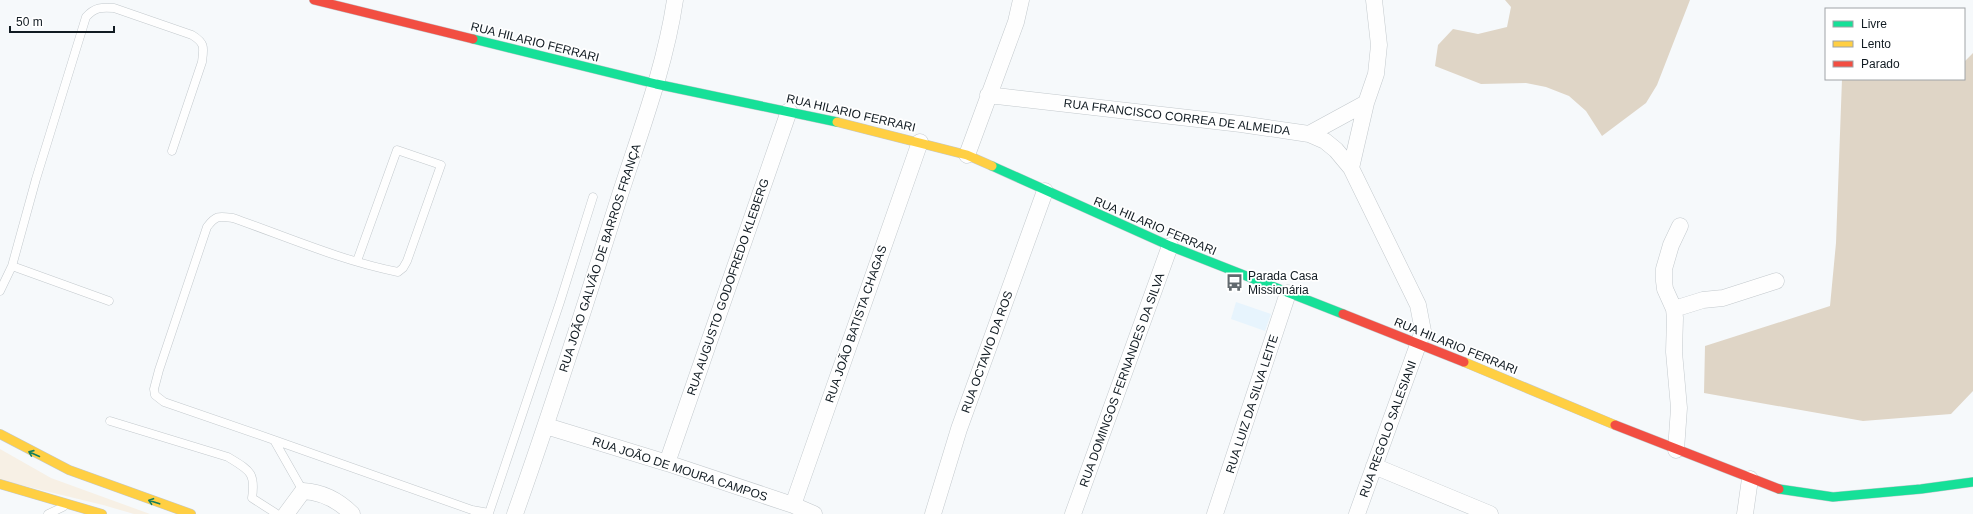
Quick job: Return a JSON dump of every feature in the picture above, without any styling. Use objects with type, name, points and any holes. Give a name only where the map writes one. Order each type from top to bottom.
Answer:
[{"type":"street","name":"RUA HILARIO FERRARI","points":[[314,0],[656,84],[789,111],[920,142],[967,155],[1170,246],[1420,344],[1676,450],[1776,489],[1833,497],[1921,489],[1973,482]]},
{"type":"street","name":"RUA JOÃO GALVÃO DE BARROS FRANÇA","points":[[515,514],[546,426],[656,84],[672,21],[675,0]]},
{"type":"street","points":[[967,155],[1016,22],[1021,0]]},
{"type":"street","points":[[1351,168],[1366,103],[1376,74],[1379,44],[1374,0]]},
{"type":"street","name":"RUA FRANCISCO CORREA DE ALMEIDA","points":[[988,96],[1241,124],[1309,134],[1325,141],[1336,150],[1351,168]]},
{"type":"street","points":[[1309,134],[1366,103]]},
{"type":"street","name":"RUA AUGUSTO GODOFREDO KLEBERG","points":[[667,463],[789,111]]},
{"type":"street","name":"RUA JOÃO BATISTA CHAGAS","points":[[793,506],[920,142]]},
{"type":"street","name":"RUA REGOLO SALESIANI","points":[[1351,168],[1418,305],[1423,331],[1420,344],[1357,514]]},
{"type":"street","name":"RUA OCTAVIO DA ROS","points":[[932,514],[959,429],[1045,191]]},
{"type":"street","points":[[1676,450],[1679,408],[1674,352],[1676,332],[1674,309],[1665,289],[1664,269],[1671,245],[1680,226]]},
{"type":"street","name":"RUA DOMINGOS FERNANDES DA SILVA","points":[[1074,514],[1170,246]]},
{"type":"street","points":[[1674,309],[1696,301],[1723,298],[1776,281]]},
{"type":"street","name":"RUA LUIZ DA SILVA LEITE","points":[[1215,514],[1288,293]]},
{"type":"street","name":"RUA JOÃO DE MOURA CAMPOS","points":[[546,426],[667,463],[814,514]]},
{"type":"street","points":[[0,434],[26,450],[94,481],[191,514]]},
{"type":"street","points":[[1374,466],[1490,514]]},
{"type":"street","points":[[1745,514],[1750,479]]},
{"type":"street","points":[[0,484],[67,505],[102,514]]},
{"type":"street","points":[[286,514],[303,491],[323,494],[344,506],[352,514]]},
{"type":"lane","points":[[0,291],[12,266],[38,172],[86,17],[92,10],[101,7],[114,8],[192,35],[200,40],[203,48],[202,62],[172,151]]},
{"type":"lane","points":[[357,261],[397,150],[441,165],[403,268],[398,272],[357,261],[233,218],[221,216],[213,219],[207,227],[159,370],[154,389],[155,395],[164,402],[472,510],[489,514],[560,302],[593,197]]},
{"type":"lane","points":[[12,266],[109,302]]},
{"type":"lane","points":[[110,421],[228,457],[244,467],[251,474],[254,482],[252,498],[277,514]]},
{"type":"lane","points":[[274,440],[303,491]]},
{"type":"lane","points":[[48,514],[67,505]]},
{"type":"shaded area","points":[[1505,0],[1690,0],[1657,85],[1646,103],[1602,136],[1586,111],[1569,96],[1546,87],[1526,83],[1481,84],[1435,66],[1438,45],[1453,29],[1478,34],[1507,27],[1511,7]]},
{"type":"shaded area","points":[[1973,53],[1973,391],[1951,414],[1863,421],[1704,393],[1705,346],[1830,306],[1836,243],[1842,80],[1965,80],[1965,61]]},
{"type":"shaded area","points":[[1236,302],[1271,314],[1265,331],[1231,319]]},
{"type":"shaded area","points":[[0,449],[51,478],[150,514],[134,514],[0,480]]},
{"type":"traffic: fast","points":[[473,39],[656,84],[837,122]]},
{"type":"traffic: fast","points":[[992,166],[1170,246],[1343,314]]},
{"type":"traffic: fast","points":[[1779,489],[1833,497],[1921,489],[1973,482]]},
{"type":"traffic: slow","points":[[837,122],[967,155],[992,166]]},
{"type":"traffic: slow","points":[[1464,362],[1615,425]]},
{"type":"traffic: slow","points":[[0,434],[69,470],[191,514]]},
{"type":"traffic: slow","points":[[0,484],[102,514]]},
{"type":"traffic: jam","points":[[314,0],[473,39]]},
{"type":"traffic: jam","points":[[1343,314],[1464,362]]},
{"type":"traffic: jam","points":[[1615,425],[1779,489]]},
{"type":"place","name":"Parada Casa Missionária","points":[[1235,283]]}]
